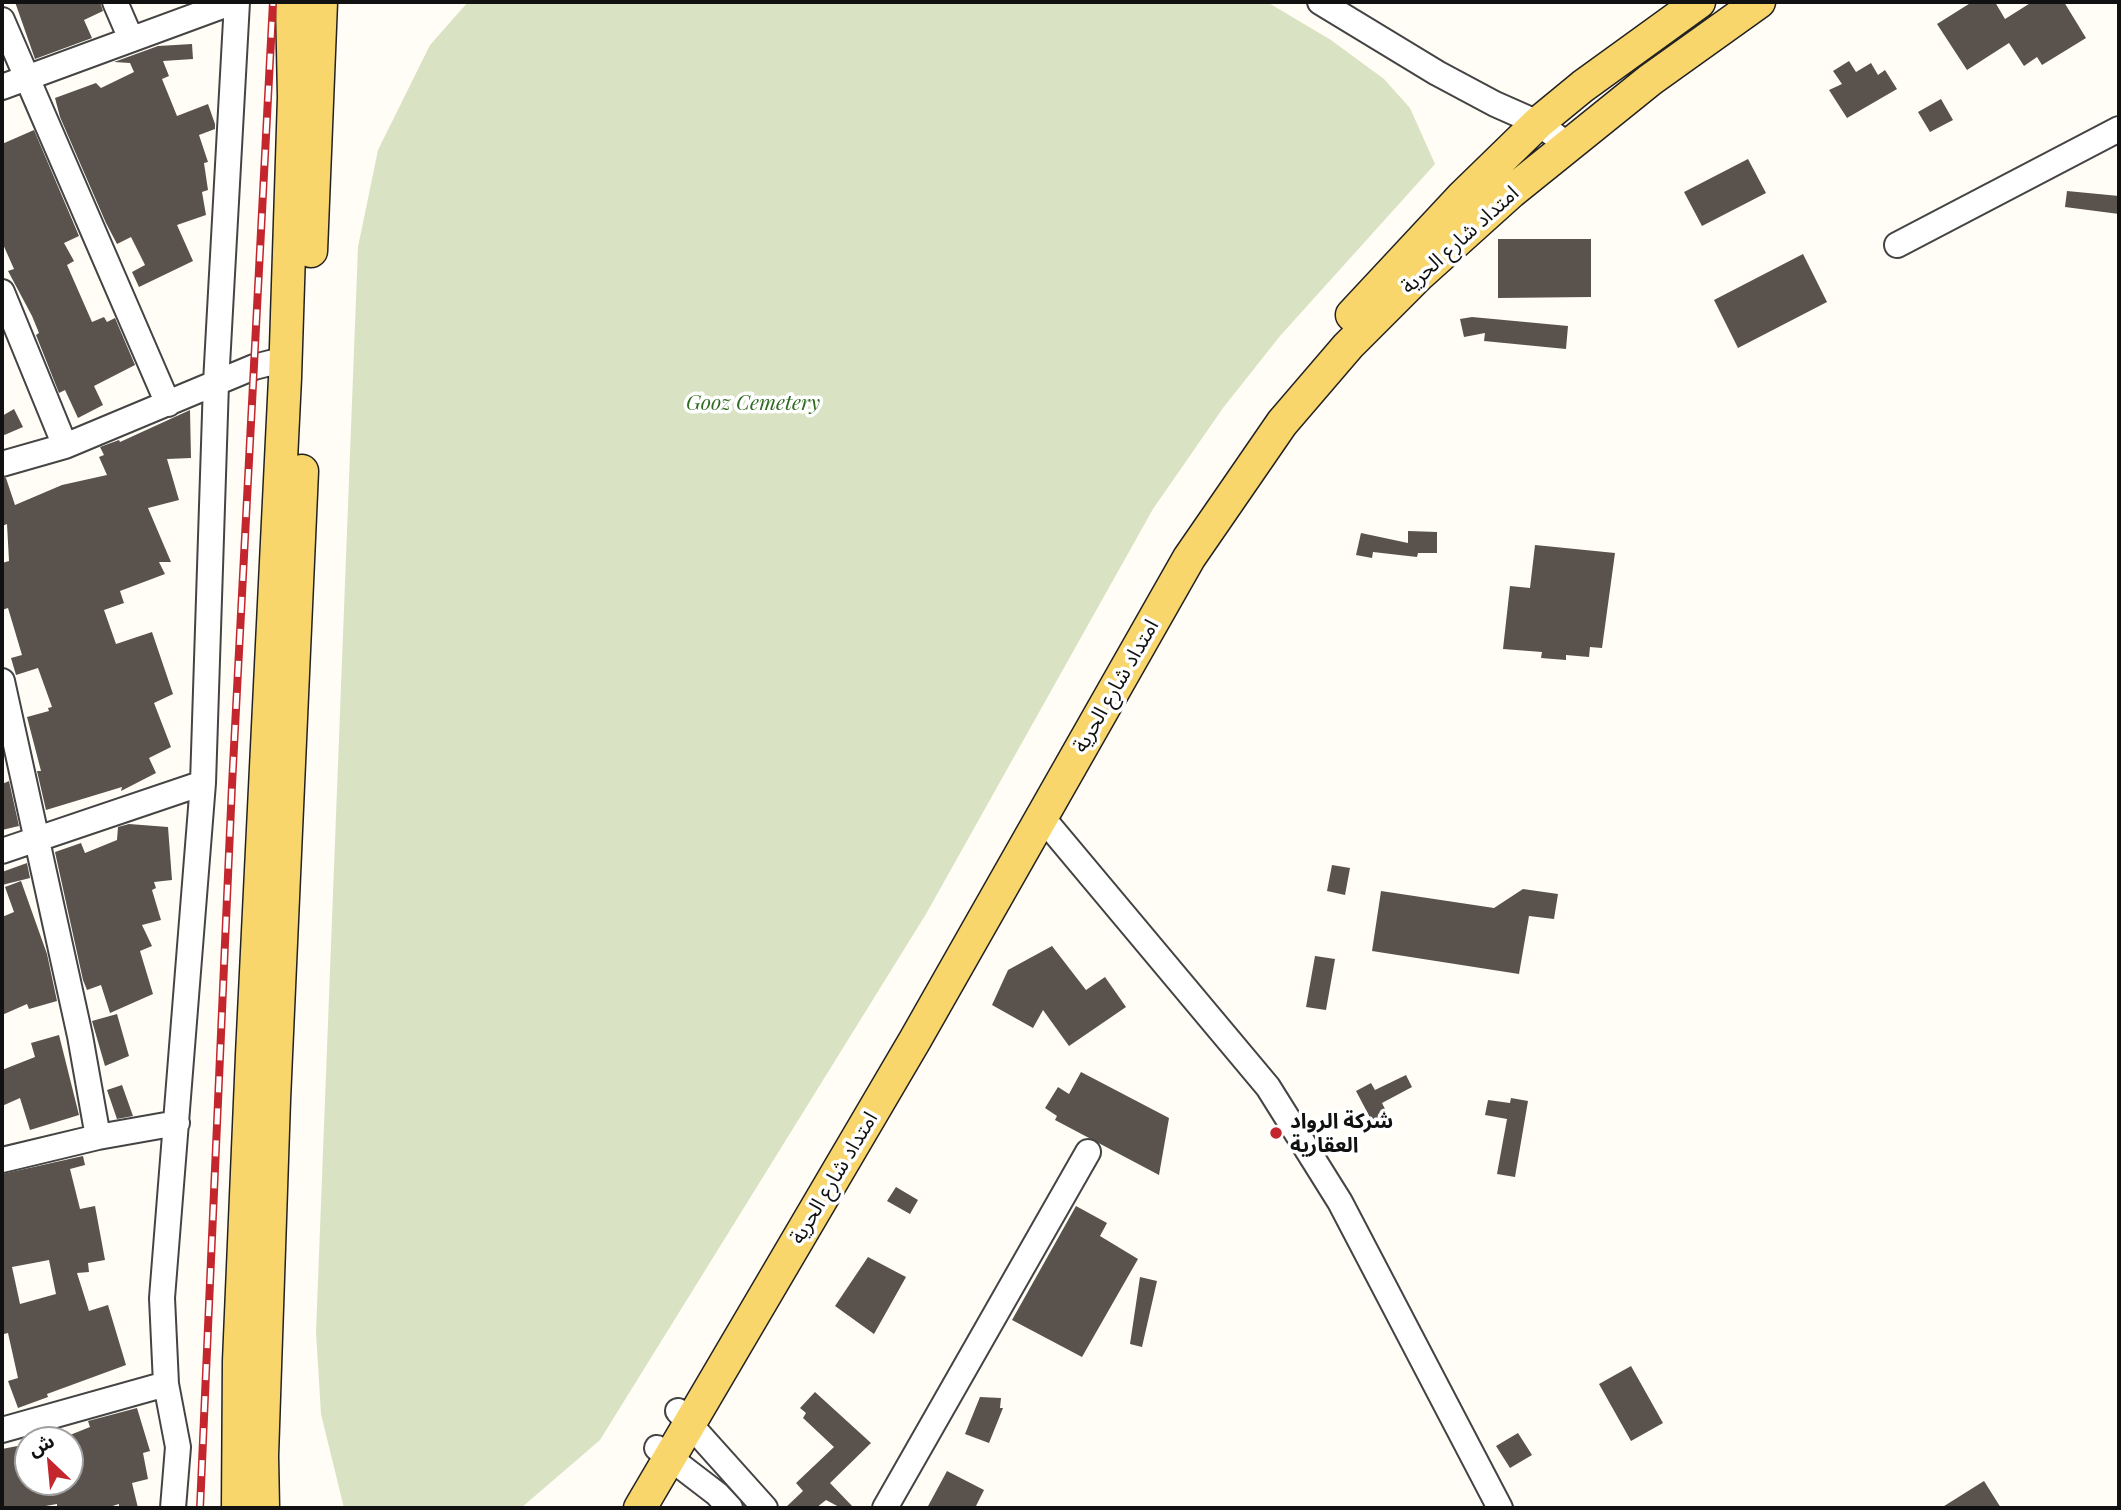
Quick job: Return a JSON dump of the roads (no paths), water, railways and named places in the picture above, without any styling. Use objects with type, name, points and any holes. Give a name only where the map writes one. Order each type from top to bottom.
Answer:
[{"type":"main road","points":[[238,1508],[239,1361],[250,1089],[286,359],[295,97],[292,2]]},
{"type":"main road","points":[[263,1508],[262,1456],[274,1100],[321,2]]},
{"type":"main road","points":[[621,1508],[663,1452],[903,1035],[1060,748],[1175,553],[1269,413],[1323,346],[1390,272],[1538,123],[1699,2]]},
{"type":"main road","name":"امتداد شارع الحرية","points":[[683,1417],[915,1040],[1189,558],[1282,423],[1348,346],[1420,274],[1568,145],[1650,80],[1759,2]]},
{"type":"main road","points":[[640,1508],[663,1452]]},
{"type":"street","points":[[115,2],[131,39]]},
{"type":"street","points":[[2,87],[235,2],[216,383],[203,783],[162,1298],[166,1384],[178,1447],[173,1508]]},
{"type":"street","points":[[1320,2],[1437,73],[1538,123],[1568,145]]},
{"type":"street","points":[[2,19],[168,404]]},
{"type":"street","points":[[1897,245],[2119,130]]},
{"type":"street","points":[[2,292],[65,446]]},
{"type":"street","points":[[2,464],[65,446],[216,383],[286,359]]},
{"type":"street","points":[[2,681],[80,1036],[97,1137]]},
{"type":"street","points":[[2,851],[203,783]]},
{"type":"street","points":[[1041,816],[1268,1087],[1340,1202],[1500,1508]]},
{"type":"street","points":[[2,1160],[97,1137],[177,1123]]},
{"type":"street","points":[[886,1508],[1088,1152]]},
{"type":"street","points":[[2,1430],[166,1384]]},
{"type":"street","points":[[683,1417],[765,1508]]},
{"type":"street","points":[[663,1452],[718,1494],[730,1508]]},
{"type":"railway","points":[[200,1508],[232,785],[273,2]]},
{"type":"place","name":"شركة الرواد العقارية","points":[[1276,1133]]},
{"type":"park label","name":"Gooz Cemetery","points":[[753,403]]}]
